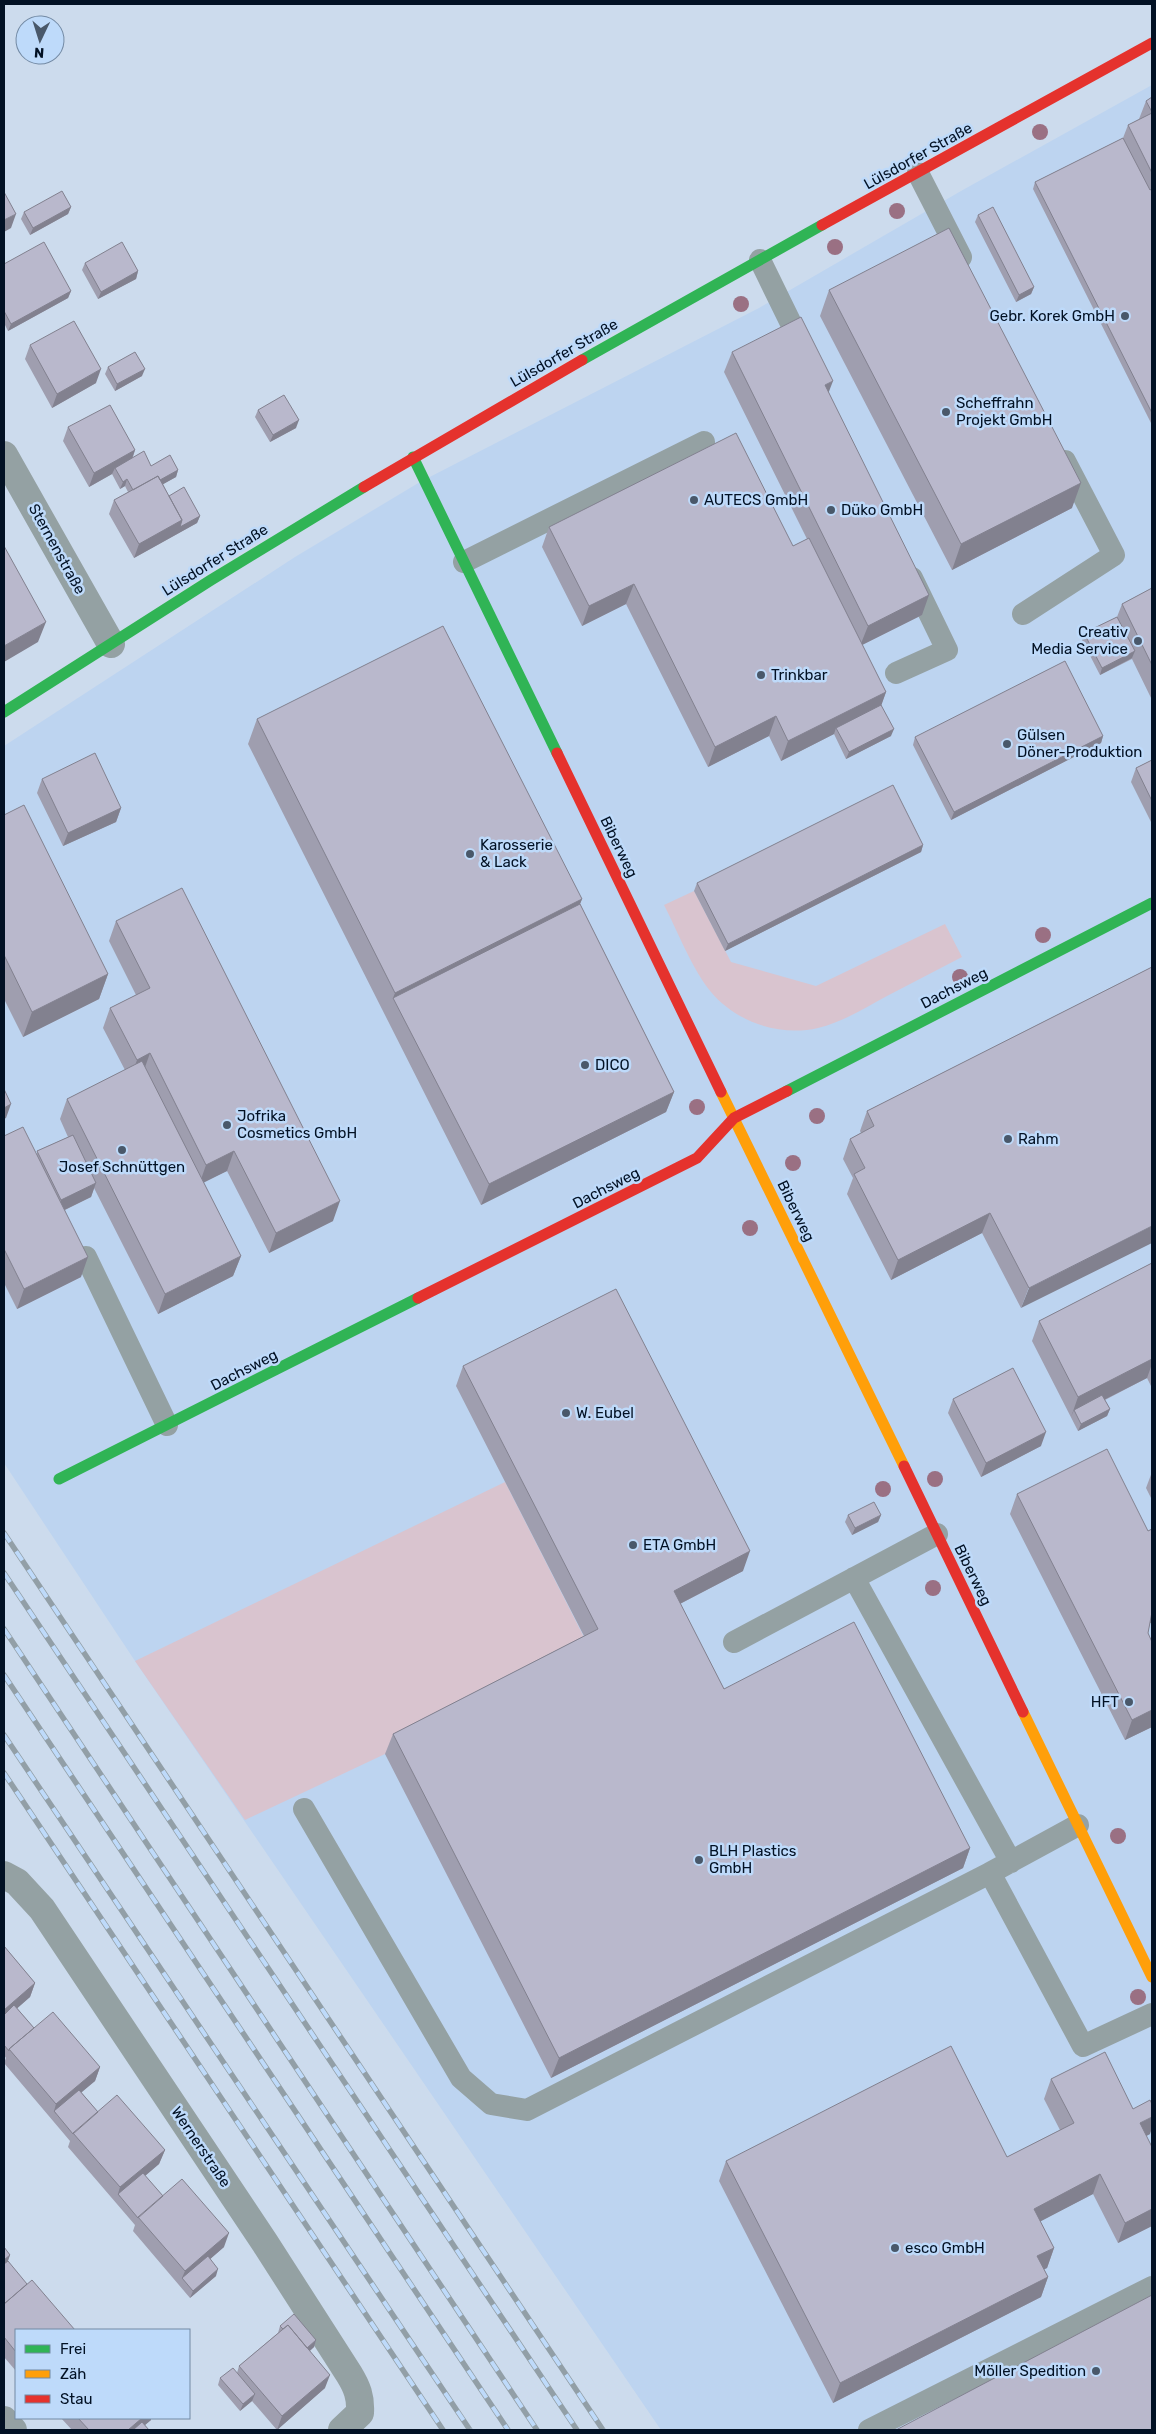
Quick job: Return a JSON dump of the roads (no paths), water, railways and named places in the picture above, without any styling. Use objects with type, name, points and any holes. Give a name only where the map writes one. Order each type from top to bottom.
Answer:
[{"type":"street","name":"Lülsdorfer Straße","points":[[4,712],[280,537],[414,457],[760,260],[1152,43]]},
{"type":"street","name":"Sternenstraße","points":[[4,455],[111,644]]},
{"type":"street","name":"Biberweg","points":[[414,457],[1152,1977]]},
{"type":"street","name":"Dachsweg","points":[[59,1479],[697,1158],[734,1118],[1152,903]]},
{"type":"street","name":"Wernerstraße","points":[[4,1874],[17,1882],[42,1909],[265,2243],[349,2374],[357,2388],[360,2413],[342,2430]]},
{"type":"street","points":[[4,2420],[13,2430]]},
{"type":"lane","points":[[918,173],[973,280]]},
{"type":"lane","points":[[760,260],[814,372]]},
{"type":"lane","points":[[1023,614],[1114,555],[1054,440]]},
{"type":"lane","points":[[464,562],[704,442]]},
{"type":"lane","points":[[896,673],[947,650],[903,558]]},
{"type":"lane","points":[[86,1257],[167,1426]]},
{"type":"lane","points":[[734,1642],[937,1534]]},
{"type":"lane","points":[[854,1578],[1010,1862]]},
{"type":"lane","points":[[304,1809],[461,2078],[491,2104],[526,2110],[990,1873],[1078,1826]]},
{"type":"lane","points":[[990,1873],[1083,2046],[1152,2014]]},
{"type":"lane","points":[[869,2430],[1152,2287]]},
{"type":"railway","points":[[4,1533],[603,2430]]},
{"type":"railway","points":[[4,1573],[577,2430]]},
{"type":"railway","points":[[4,1629],[537,2430]]},
{"type":"railway","points":[[4,1675],[508,2430]]},
{"type":"railway","points":[[4,1735],[470,2430]]},
{"type":"railway","points":[[4,1773],[443,2430]]},
{"type":"place","name":"Gebr. Korek GmbH","points":[[1125,316]]},
{"type":"place","name":"Scheffrahn Projekt GmbH","points":[[946,412]]},
{"type":"place","name":"AUTECS GmbH","points":[[694,500]]},
{"type":"place","name":"Düko GmbH","points":[[831,510]]},
{"type":"place","name":"Creativ Media Service","points":[[1138,641]]},
{"type":"place","name":"Trinkbar","points":[[761,675]]},
{"type":"place","name":"Gülsen Döner-Produktion","points":[[1007,744]]},
{"type":"place","name":"Karosserie & Lack","points":[[470,854]]},
{"type":"place","name":"DICO","points":[[585,1065]]},
{"type":"place","name":"Jofrika Cosmetics GmbH","points":[[227,1125]]},
{"type":"place","name":"Rahm","points":[[1008,1139]]},
{"type":"place","name":"Josef Schnüttgen","points":[[122,1150]]},
{"type":"place","name":"W. Eubel","points":[[566,1413]]},
{"type":"place","name":"ETA GmbH","points":[[633,1545]]},
{"type":"place","name":"HFT","points":[[1129,1702]]},
{"type":"place","name":"BLH Plastics GmbH","points":[[699,1860]]},
{"type":"place","name":"esco GmbH","points":[[895,2248]]},
{"type":"place","name":"Möller Spedition","points":[[1096,2371]]}]
